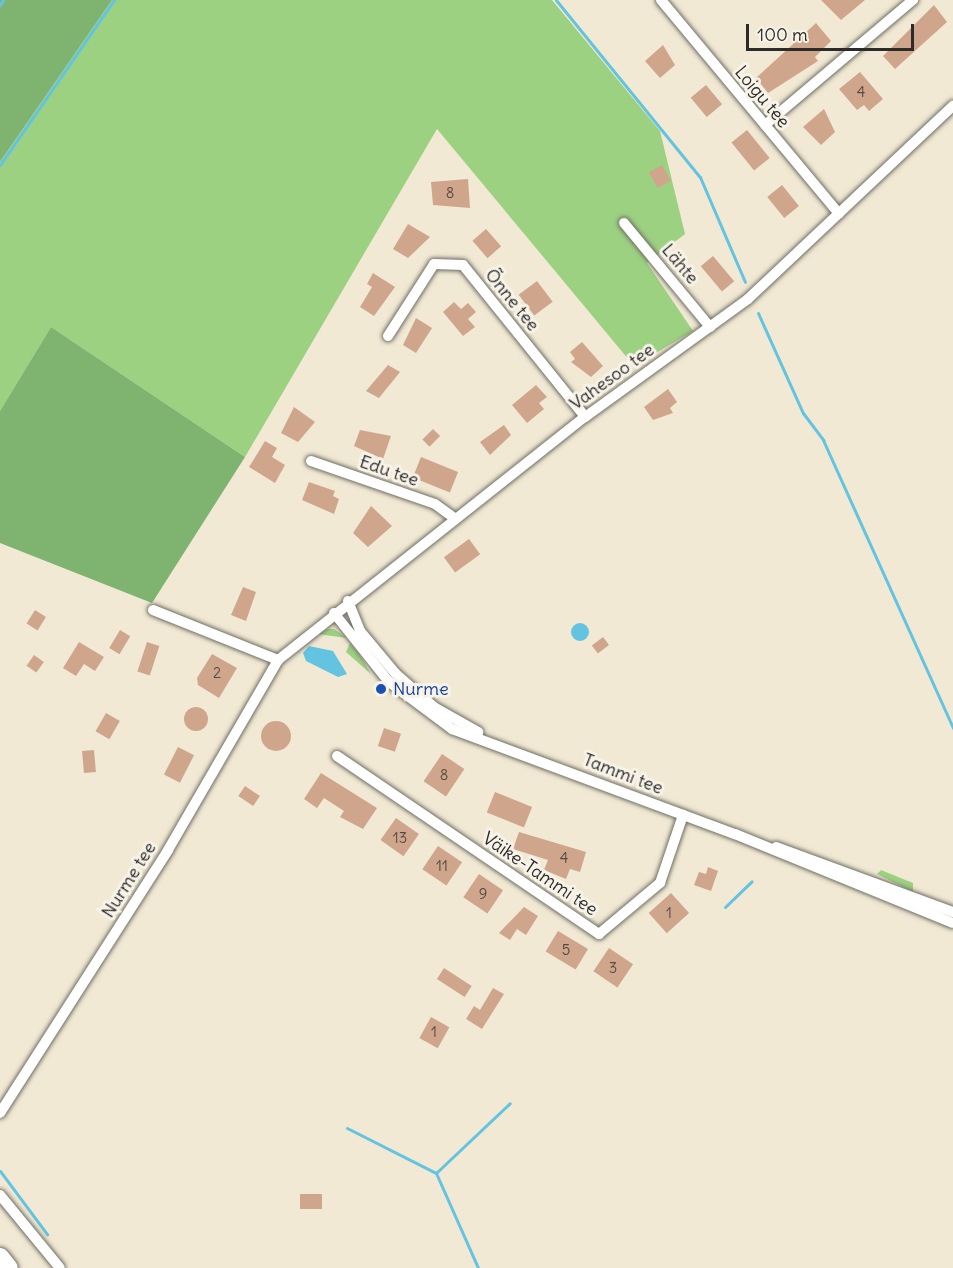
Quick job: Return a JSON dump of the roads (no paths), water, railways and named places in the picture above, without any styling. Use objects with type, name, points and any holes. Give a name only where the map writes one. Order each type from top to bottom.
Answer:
[{"type":"highway","points":[[0,1257],[9,1268]]},
{"type":"street","points":[[664,4],[676,0]]},
{"type":"street","points":[[765,125],[913,0]]},
{"type":"street","name":"Loigu tee","points":[[664,4],[839,214]]},
{"type":"street","name":"Vahesoo tee","points":[[278,660],[348,601],[454,518],[780,272],[953,106]]},
{"type":"street","name":"Lähte","points":[[624,223],[710,327]]},
{"type":"street","name":"Õnne tee","points":[[388,336],[434,264],[463,265],[585,417]]},
{"type":"street","name":"Edu tee","points":[[311,461],[435,504],[454,518]]},
{"type":"street","name":"Tammi tee","points":[[348,601],[360,630],[415,692],[499,744]]},
{"type":"street","points":[[153,610],[278,660]]},
{"type":"street","name":"Tammi tee","points":[[334,613],[389,682],[425,714],[735,834],[953,923]]},
{"type":"street","name":"Nurme tee","points":[[0,1113],[168,850],[278,660]]},
{"type":"street","name":"Väike-Tammi tee","points":[[337,756],[599,934],[660,883],[683,814]]},
{"type":"street","name":"Tammi tee","points":[[735,834],[953,912]]},
{"type":"street","points":[[0,1195],[60,1268]]},
{"type":"water","points":[[580,623],[588,628],[589,632],[584,640],[580,641],[572,636],[571,632],[576,624]]},
{"type":"water","points":[[309,646],[333,651],[347,674],[338,677],[306,661],[303,653]]},
{"type":"waterway","points":[[0,5],[3,0]]},
{"type":"waterway","points":[[0,165],[114,0]]},
{"type":"waterway","points":[[556,0],[700,177],[745,282]]},
{"type":"waterway","points":[[758,313],[803,413],[823,440],[953,728]]},
{"type":"waterway","points":[[725,907],[752,881]]},
{"type":"waterway","points":[[437,1172],[510,1103]]},
{"type":"waterway","points":[[347,1128],[436,1173],[478,1268]]},
{"type":"waterway","points":[[0,1171],[47,1234]]},
{"type":"place","name":"Nurme","points":[[381,689]]}]
